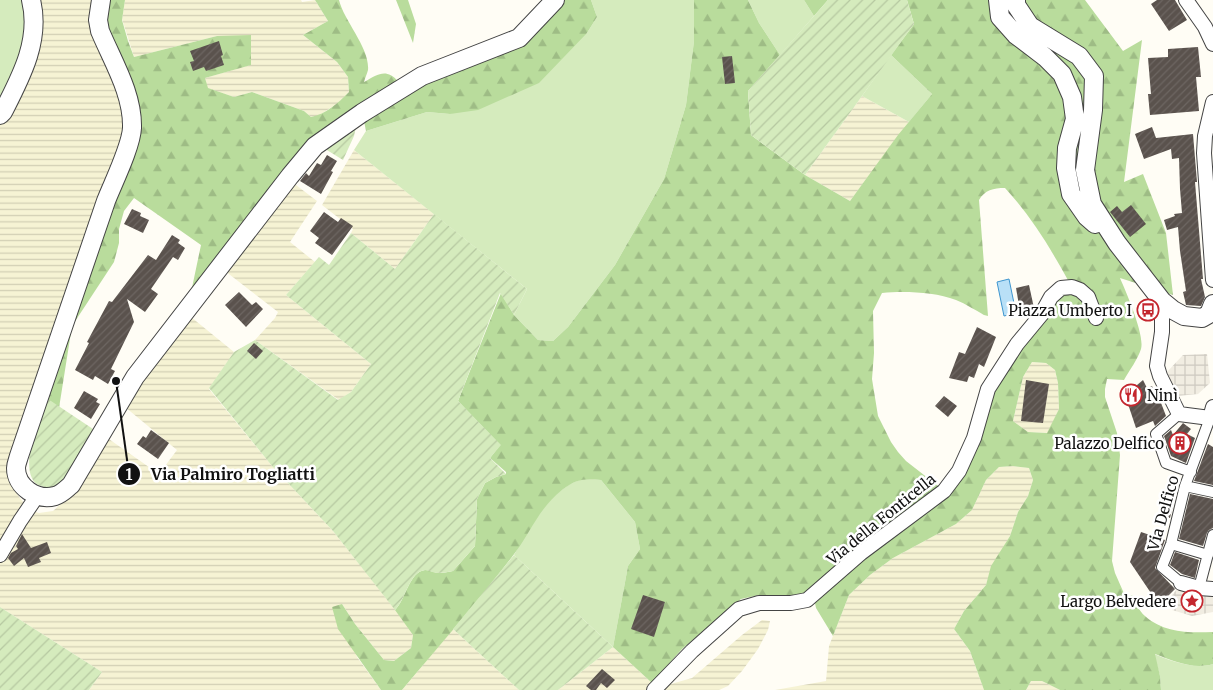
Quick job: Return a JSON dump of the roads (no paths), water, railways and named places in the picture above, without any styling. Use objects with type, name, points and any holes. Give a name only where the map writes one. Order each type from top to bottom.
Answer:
[{"type":"street","points":[[0,115],[24,71],[32,41],[34,13],[31,0]]},
{"type":"street","points":[[101,0],[98,20],[100,31],[129,97],[132,130],[123,159],[106,200],[19,456],[16,468],[18,477],[26,489],[38,496],[55,496],[64,492],[71,485],[135,377],[315,146],[368,109],[422,76],[519,38],[555,0]]},
{"type":"street","points":[[998,0],[1000,17],[1016,35],[1045,57],[1062,74],[1072,97],[1075,119],[1067,148],[1066,168],[1071,194],[1087,217],[1117,243]]},
{"type":"street","points":[[1016,0],[1016,5],[1030,26],[1078,56],[1094,76],[1093,110],[1085,170],[1092,204],[1117,243],[1162,301],[1177,312],[1196,318],[1205,317],[1212,313]]},
{"type":"street","points":[[1186,0],[1205,27],[1213,44]]},
{"type":"street","points":[[1213,102],[1205,136],[1204,153],[1213,280]]},
{"type":"street","name":"Via della Fonticella","points":[[654,690],[692,651],[739,608],[759,602],[807,600],[861,553],[944,491],[959,471],[974,438],[988,389],[1017,344],[1041,315],[1051,298],[1061,288],[1072,287],[1080,290],[1088,297],[1096,318]]},
{"type":"street","points":[[1162,301],[1162,332],[1157,366],[1160,376],[1180,414],[1212,412]]},
{"type":"street","name":"Via Delfico","points":[[1181,583],[1162,567],[1171,544],[1185,486],[1212,412]]},
{"type":"street","name":"Via Delfico","points":[[1180,414],[1156,434],[1166,463],[1191,472]]},
{"type":"street","points":[[1185,486],[1213,492]]},
{"type":"street","points":[[0,555],[38,496]]},
{"type":"street","points":[[1199,588],[1213,535]]},
{"type":"street","points":[[1171,544],[1208,555]]},
{"type":"street","points":[[1181,583],[1199,588],[1213,589]]},
{"type":"water","points":[[1009,279],[1016,313],[1004,316],[997,282]]},
{"type":"place","name":"Piazza Umberto I","points":[[1148,310]]},
{"type":"place","name":"Via Palmiro Togliatti","points":[[116,381]]},
{"type":"place","name":"Ninì","points":[[1131,395]]},
{"type":"place","name":"Palazzo Delfico","points":[[1180,443]]},
{"type":"place","name":"Largo Belvedere","points":[[1192,601]]}]
